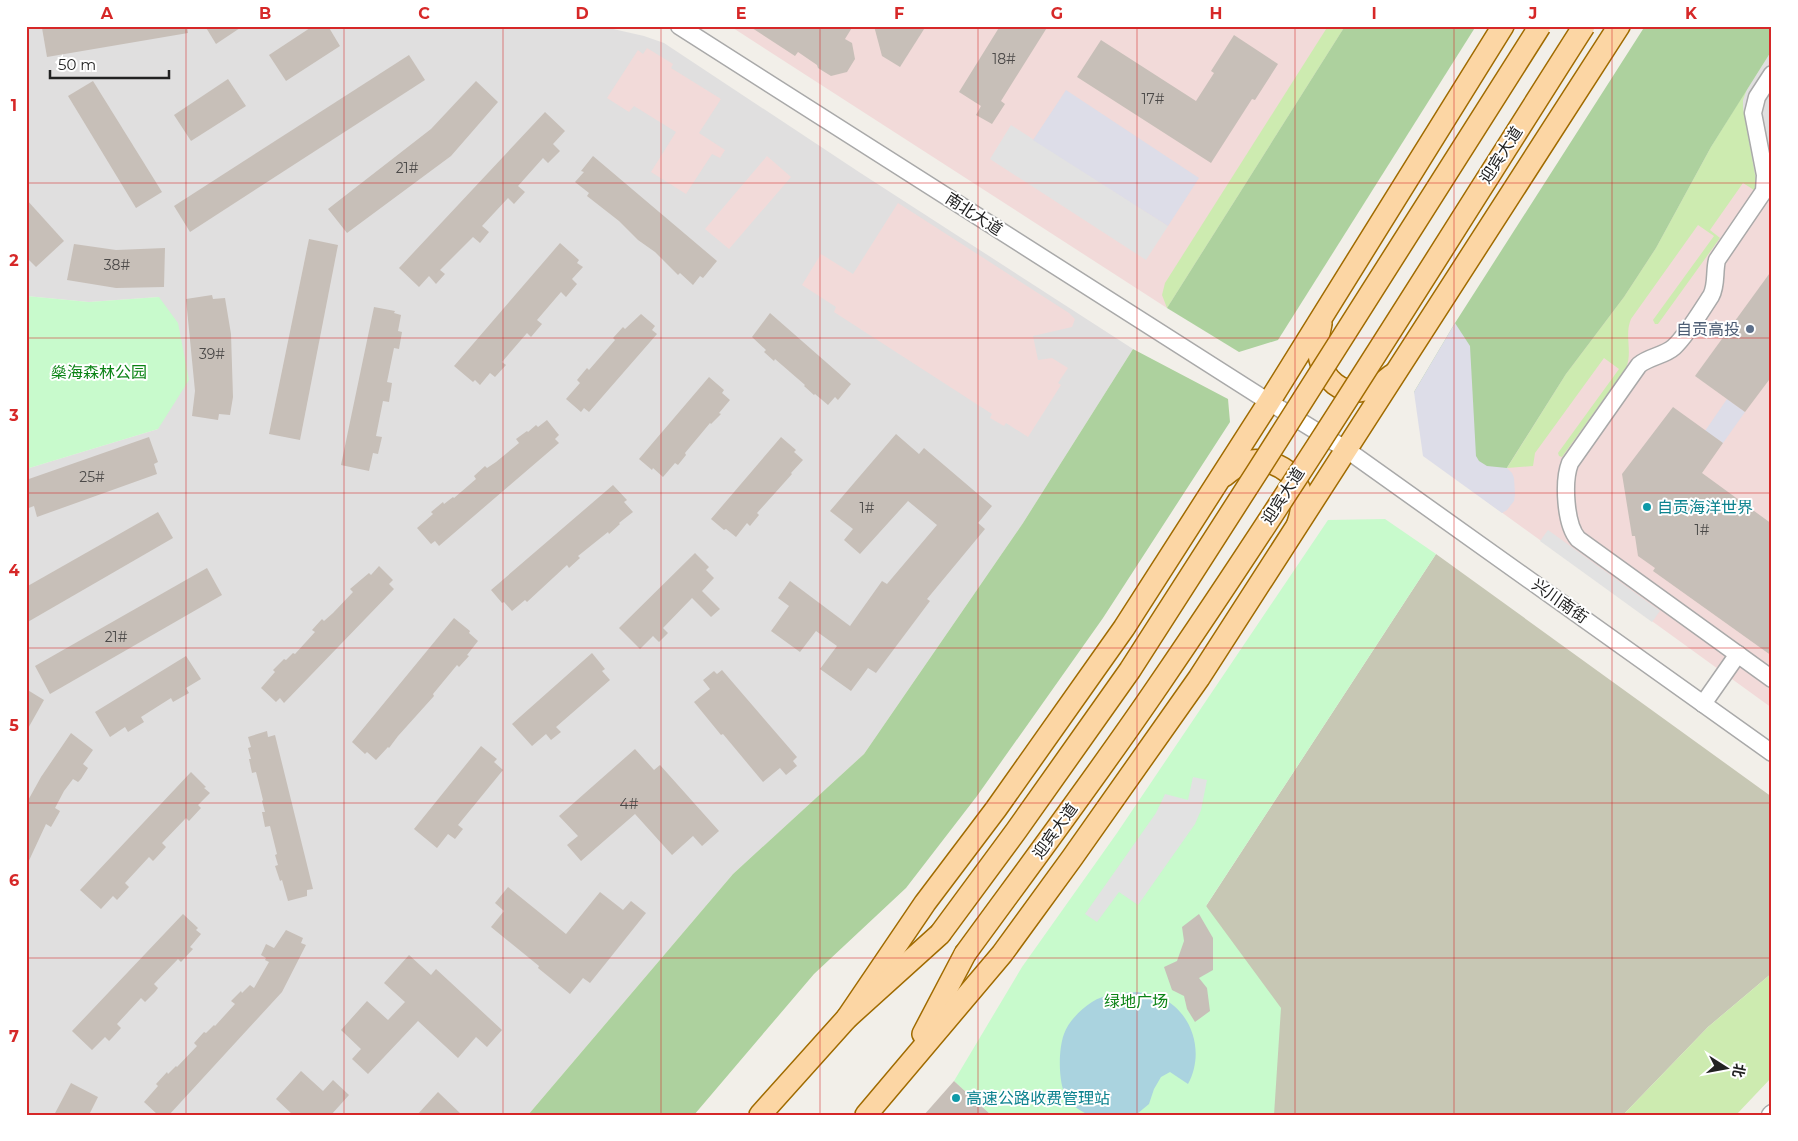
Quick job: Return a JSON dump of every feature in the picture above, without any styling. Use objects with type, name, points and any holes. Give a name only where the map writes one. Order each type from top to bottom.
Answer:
[{"type":"main road","points":[[760,1115],[847,1018],[925,903],[996,809],[1124,628],[1269,402],[1503,26]]},
{"type":"main road","name":"迎宾大道","points":[[847,1018],[940,934],[1016,831],[1130,670],[1260,469],[1540,26]]},
{"type":"main road","name":"迎宾大道","points":[[906,1068],[965,954],[1044,848],[1158,686],[1295,479],[1584,26]]},
{"type":"main road","points":[[866,1115],[1002,954],[1199,678],[1618,26]]},
{"type":"main road","points":[[1324,314],[1318,335],[1319,362],[1326,376],[1331,381],[1342,388],[1357,392],[1370,390],[1382,384],[1398,370]]},
{"type":"main road","points":[[1218,482],[1233,468],[1245,462],[1260,460],[1285,468],[1299,487],[1301,497],[1300,517],[1295,530]]},
{"type":"street","name":"南北大道","points":[[679,26],[1347,450]]},
{"type":"street","points":[[1772,74],[1757,97],[1753,113],[1769,180],[1764,191],[1766,195],[1717,260],[1715,286],[1711,296],[1674,347],[1664,353],[1651,357],[1639,365],[1570,463],[1566,478],[1570,525],[1578,539],[1772,679]]},
{"type":"street","name":"兴川南街","points":[[1347,450],[1772,754]]},
{"type":"street","points":[[1703,704],[1738,654]]},
{"type":"shaded area","points":[[26,26],[600,26],[644,36],[664,43],[1133,349],[1023,523],[864,754],[733,874],[528,1115],[26,1115],[26,469],[158,429],[159,297],[89,302],[26,296]]},
{"type":"shaded area","points":[[730,26],[1345,26],[1167,308]]},
{"type":"shaded area","points":[[647,48],[673,64],[671,68],[721,99],[699,133],[725,150],[720,158],[712,154],[686,194],[651,172],[676,132],[634,106],[629,112],[607,98],[638,50],[643,54]]},
{"type":"shaded area","points":[[1772,50],[1772,194],[1711,147]]},
{"type":"shaded area","points":[[1066,90],[1199,178],[1168,226],[1033,140]]},
{"type":"shaded area","points":[[1011,125],[1168,226],[1146,260],[990,159]]},
{"type":"shaded area","points":[[1711,147],[1772,194],[1772,708],[1486,501],[1566,374],[1656,248]]},
{"type":"shaded area","points":[[767,156],[791,177],[729,249],[705,229]]},
{"type":"shaded area","points":[[898,203],[1069,313],[1075,319],[1072,327],[1033,336],[1038,360],[1052,358],[1068,368],[1058,383],[1061,385],[1028,437],[1006,423],[1004,426],[990,418],[992,414],[834,312],[836,307],[802,285],[821,254],[853,274]]},
{"type":"shaded area","points":[[1455,323],[1470,346],[1476,456],[1479,461],[1487,466],[1507,468],[1514,478],[1514,501],[1502,513],[1423,456],[1414,392]]},
{"type":"shaded area","points":[[1727,399],[1745,412],[1723,443],[1705,431]]},
{"type":"shaded area","points":[[1548,530],[1660,611],[1652,622],[1540,541]]},
{"type":"shaded area","points":[[1436,554],[1772,797],[1772,973],[1708,1027],[1623,1115],[1274,1115],[1206,906]]},
{"type":"shaded area","points":[[1193,777],[1207,780],[1201,810],[1195,824],[1138,905],[1119,892],[1097,922],[1085,914],[1156,813],[1165,794],[1188,800]]},
{"type":"green space","points":[[1328,26],[1345,26],[1167,308],[1162,295],[1165,283]]},
{"type":"green space","points":[[1345,26],[1476,26],[1278,340],[1239,352],[1167,308]]},
{"type":"green space","points":[[1645,26],[1772,26],[1772,50],[1711,147],[1656,248],[1624,297],[1566,374],[1486,501],[1414,392],[1455,323]]},
{"type":"green space","points":[[1747,89],[1743,100],[1743,108],[1757,184],[1754,190],[1743,183],[1710,230],[1720,238],[1658,324],[1655,324],[1653,320],[1714,236],[1698,225],[1631,319],[1628,331],[1629,356],[1626,368],[1562,457],[1558,453],[1619,369],[1604,358],[1535,453],[1533,466],[1507,468],[1566,374],[1624,297],[1656,248],[1711,147]]},
{"type":"green space","name":"燊海森林公园","points":[[26,296],[89,302],[159,297],[178,323],[189,380],[158,429],[26,469]]},
{"type":"green space","points":[[1133,349],[1228,399],[1230,422],[1103,618],[977,796],[906,888],[814,974],[694,1115],[528,1115],[733,874],[864,754],[1023,523]]},
{"type":"green space","name":"绿地广场","points":[[1385,519],[1436,554],[1206,906],[1281,1008],[1274,1115],[991,1115],[954,1081],[1022,967],[1117,833],[1328,520]]},
{"type":"green space","points":[[1772,973],[1772,1077],[1736,1115],[1623,1115],[1708,1027]]},
{"type":"water","points":[[1137,992],[1160,997],[1181,1013],[1188,1023],[1193,1034],[1195,1047],[1193,1072],[1188,1084],[1170,1072],[1161,1077],[1154,1089],[1149,1104],[1137,1114],[1089,1115],[1071,1104],[1064,1093],[1060,1067],[1064,1034],[1075,1016],[1097,999],[1119,993]]},
{"type":"building","points":[[50,26],[187,26],[188,33],[47,57],[42,28]]},
{"type":"building","points":[[205,26],[243,26],[216,44]]},
{"type":"building","points":[[313,26],[328,26],[340,46],[286,81],[269,55]]},
{"type":"building","points":[[749,26],[853,26],[845,39],[852,43],[855,59],[847,72],[831,76],[798,52],[795,56]]},
{"type":"building","points":[[874,26],[926,26],[900,67],[882,56]]},
{"type":"building","points":[[1000,26],[1048,26],[1001,101],[1005,104],[992,124],[976,115],[981,106],[959,92]]},
{"type":"building","points":[[1234,35],[1278,64],[1255,100],[1252,99],[1211,163],[1077,77],[1101,40],[1196,101],[1214,73],[1211,71]]},
{"type":"building","points":[[409,55],[425,80],[190,232],[174,206]]},
{"type":"building","points":[[228,79],[246,106],[191,141],[174,115]]},
{"type":"building","points":[[93,81],[162,192],[136,208],[68,96]]},
{"type":"building","points":[[476,81],[498,102],[451,156],[347,233],[328,209],[431,129]]},
{"type":"building","points":[[545,112],[565,131],[553,144],[560,151],[548,163],[543,158],[518,186],[525,192],[514,204],[508,198],[482,226],[489,232],[480,243],[473,237],[440,270],[445,274],[436,284],[429,276],[419,287],[399,268]]},
{"type":"building","points":[[593,156],[717,261],[703,278],[700,276],[693,285],[680,273],[678,275],[655,252],[638,240],[619,221],[587,196],[589,193],[575,182],[584,172],[581,171]]},
{"type":"building","points":[[26,199],[64,241],[36,267],[26,257]]},
{"type":"building","points":[[309,239],[338,245],[300,440],[269,434]]},
{"type":"building","points":[[560,243],[579,260],[577,263],[583,267],[572,279],[577,284],[566,297],[561,292],[537,320],[542,324],[531,337],[527,333],[502,362],[506,365],[495,377],[490,373],[480,385],[475,380],[473,382],[454,366]]},
{"type":"building","points":[[74,244],[116,250],[165,248],[164,287],[116,288],[67,280]]},
{"type":"building","name":"自贡高投","points":[[1772,270],[1772,376],[1745,412],[1695,376]]},
{"type":"building","points":[[212,295],[213,299],[225,298],[231,334],[233,397],[230,415],[219,414],[218,420],[192,416],[195,391],[186,299]]},
{"type":"building","points":[[374,307],[395,311],[394,313],[401,315],[398,331],[402,332],[399,349],[394,348],[387,382],[392,383],[389,402],[383,401],[376,436],[382,437],[378,454],[373,453],[369,471],[341,465]]},
{"type":"building","points":[[770,313],[851,384],[838,400],[835,397],[828,405],[814,395],[775,359],[774,361],[764,352],[766,350],[752,337]]},
{"type":"building","points":[[641,314],[655,326],[652,330],[657,334],[589,412],[584,408],[581,412],[566,399],[580,383],[577,380],[587,368],[589,370],[615,340],[613,338],[623,327],[625,329]]},
{"type":"building","points":[[709,377],[724,390],[722,393],[730,400],[719,413],[721,414],[710,423],[685,453],[686,455],[678,465],[675,463],[663,477],[639,459]]},
{"type":"building","points":[[1673,407],[1723,443],[1702,473],[1772,524],[1772,656],[1653,571],[1655,568],[1638,556],[1635,536],[1632,536],[1622,474]]},
{"type":"building","points":[[547,420],[559,435],[555,439],[559,443],[439,546],[435,541],[431,544],[417,528],[433,514],[431,512],[443,502],[444,504],[454,498],[476,479],[474,476],[485,466],[487,468],[496,462],[519,443],[516,439]]},
{"type":"building","points":[[896,434],[919,454],[924,448],[992,506],[978,523],[985,529],[927,599],[930,601],[876,673],[868,668],[851,691],[820,669],[837,646],[816,631],[800,652],[771,631],[789,606],[778,598],[790,581],[850,626],[882,581],[887,584],[937,525],[908,501],[860,554],[844,540],[853,529],[830,511]]},
{"type":"building","points":[[149,437],[158,462],[154,464],[157,474],[37,517],[34,506],[26,509],[26,480]]},
{"type":"building","points":[[781,437],[796,450],[794,452],[803,460],[757,513],[759,515],[750,526],[747,523],[736,537],[711,519]]},
{"type":"building","points":[[613,485],[627,500],[624,502],[633,512],[609,534],[608,532],[578,556],[580,558],[569,568],[567,565],[527,602],[525,600],[512,611],[504,602],[502,603],[491,590]]},
{"type":"building","points":[[158,512],[173,538],[26,623],[26,587]]},
{"type":"building","points":[[695,553],[709,567],[706,570],[714,578],[702,591],[720,609],[711,617],[692,598],[663,628],[668,633],[659,642],[653,636],[640,649],[619,628]]},
{"type":"building","points":[[379,566],[393,580],[389,584],[394,589],[284,703],[280,698],[276,702],[261,688],[275,672],[273,670],[284,659],[286,660],[293,653],[295,654],[315,632],[312,630],[322,619],[324,621],[353,592],[350,589],[369,573],[371,575]]},
{"type":"building","points":[[207,568],[222,595],[50,694],[35,666]]},
{"type":"building","points":[[454,618],[470,631],[469,633],[478,641],[467,655],[469,656],[459,667],[457,665],[433,694],[434,696],[389,748],[376,760],[367,752],[365,754],[352,742]]},
{"type":"building","points":[[592,653],[605,669],[602,671],[610,680],[556,727],[561,732],[551,740],[546,734],[532,746],[512,724]]},
{"type":"building","points":[[186,656],[201,679],[186,688],[189,693],[173,702],[171,698],[141,717],[144,722],[128,732],[125,727],[110,737],[95,712]]},
{"type":"building","points":[[722,670],[797,757],[793,761],[797,766],[786,775],[780,768],[763,782],[694,702],[710,689],[703,680],[714,671],[717,674]]},
{"type":"building","points":[[26,689],[44,700],[26,732]]},
{"type":"building","points":[[267,731],[268,737],[275,735],[313,889],[307,890],[307,896],[288,901],[282,880],[280,881],[275,866],[278,865],[275,855],[277,854],[270,826],[265,827],[262,812],[265,812],[256,772],[252,773],[249,759],[251,759],[248,748],[251,747],[248,737]]},
{"type":"building","points":[[71,733],[93,750],[83,764],[88,768],[78,782],[73,779],[64,791],[55,808],[60,811],[59,813],[51,827],[46,824],[26,867],[26,804],[41,777]]},
{"type":"building","points":[[481,746],[497,759],[494,762],[503,770],[458,825],[463,829],[455,839],[448,834],[437,848],[414,829]]},
{"type":"building","points":[[635,749],[654,770],[660,765],[719,831],[702,846],[693,836],[672,855],[635,814],[581,861],[567,845],[578,836],[559,816]]},
{"type":"building","points":[[191,772],[210,793],[198,805],[201,808],[189,821],[186,818],[162,843],[166,847],[153,861],[149,857],[125,883],[129,887],[117,900],[113,896],[101,909],[80,890]]},
{"type":"building","points":[[508,887],[566,934],[600,892],[623,910],[631,901],[646,913],[590,983],[583,978],[570,994],[491,927],[504,911],[495,903]]},
{"type":"building","points":[[183,914],[198,928],[196,930],[201,934],[190,947],[193,949],[181,962],[178,959],[154,984],[158,988],[145,1002],[141,998],[117,1024],[121,1028],[109,1041],[105,1037],[92,1050],[72,1031]]},
{"type":"building","points":[[1199,914],[1213,938],[1213,970],[1199,978],[1207,988],[1210,1011],[1195,1022],[1187,1009],[1184,996],[1172,990],[1164,967],[1177,961],[1184,941],[1182,927]]},
{"type":"building","points":[[286,930],[303,938],[301,943],[306,945],[282,992],[169,1115],[158,1115],[144,1102],[158,1086],[156,1084],[167,1072],[168,1074],[177,1067],[197,1046],[194,1043],[204,1032],[206,1033],[215,1026],[235,1004],[231,1001],[241,991],[242,993],[250,985],[254,988],[269,962],[261,955],[266,944],[274,948]]},
{"type":"building","points":[[409,955],[431,975],[436,969],[502,1030],[487,1047],[476,1037],[458,1058],[418,1021],[368,1074],[352,1059],[361,1049],[341,1030],[367,1001],[388,1020],[405,1002],[384,983]]},
{"type":"building","points":[[301,1071],[323,1091],[333,1080],[349,1095],[331,1115],[293,1115],[276,1099]]},
{"type":"building","name":"高速公路收费管理站","points":[[954,1081],[991,1115],[924,1115]]},
{"type":"building","points":[[71,1083],[98,1097],[89,1115],[54,1115]]},
{"type":"building","points":[[438,1092],[462,1115],[417,1115]]},
{"type":"place","name":"自贡高投","points":[[1750,329]]},
{"type":"place","name":"自贡海洋世界","points":[[1647,507]]},
{"type":"place","name":"高速公路收费管理站","points":[[956,1098]]}]
